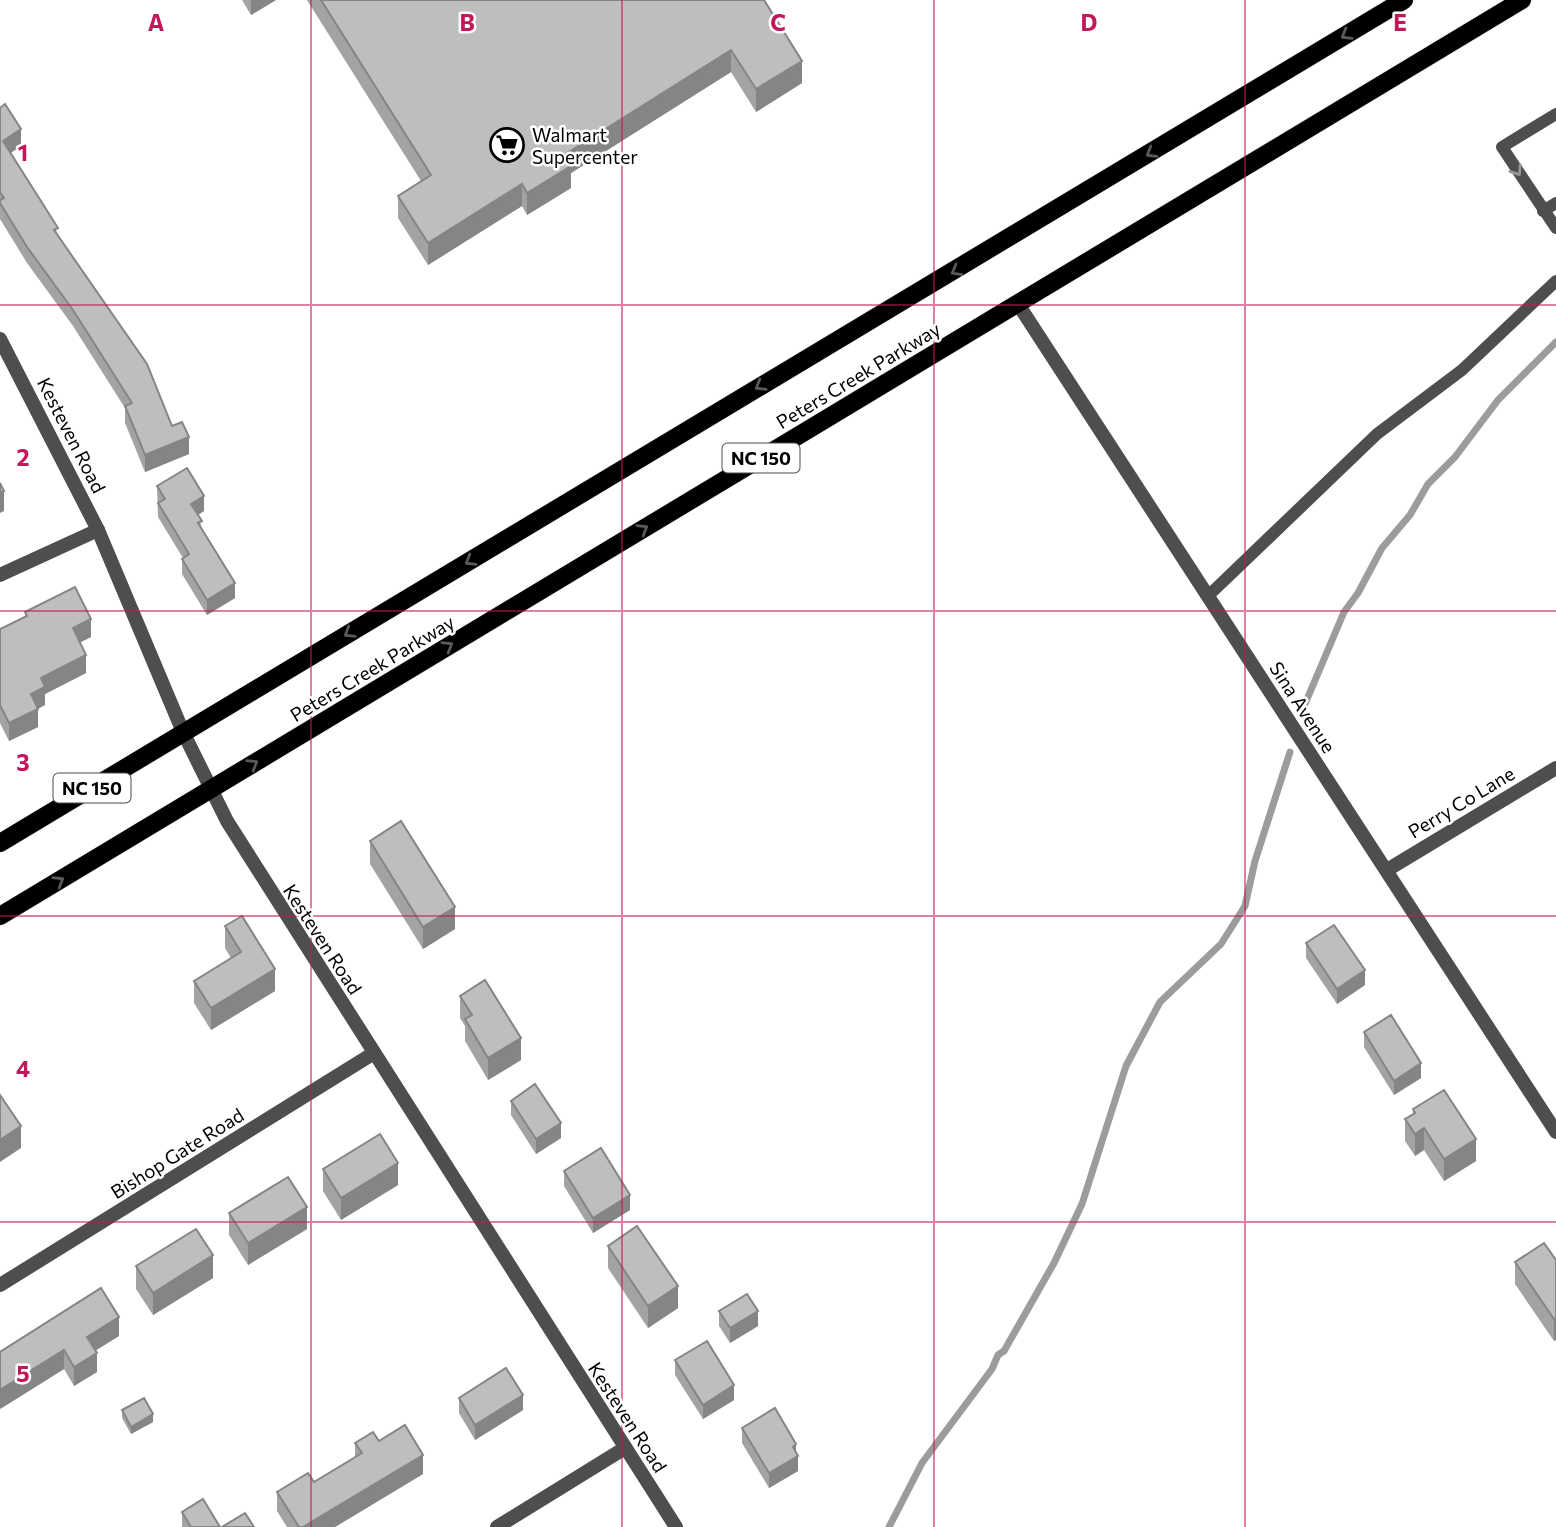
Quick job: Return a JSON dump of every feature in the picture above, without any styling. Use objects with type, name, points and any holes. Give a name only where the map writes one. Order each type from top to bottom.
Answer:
[{"type":"main road","name":"Peters Creek Parkway","points":[[0,843],[1404,0]]},
{"type":"main road","name":"Peters Creek Parkway","points":[[0,916],[1522,0]]},
{"type":"street","name":"Sina Avenue","points":[[1018,304],[1556,1132]]},
{"type":"street","name":"Kesteven Road","points":[[0,338],[98,530],[183,732],[211,790],[260,877],[676,1527]]},
{"type":"street","points":[[0,575],[98,530]]},
{"type":"street","name":"Perry Co Lane","points":[[1387,870],[1556,768]]},
{"type":"street","name":"Bishop Gate Road","points":[[0,1285],[374,1053]]},
{"type":"street","points":[[497,1527],[625,1448]]},
{"type":"lane","points":[[1556,114],[1502,147],[1556,228]]},
{"type":"lane","points":[[1543,211],[1556,203]]},
{"type":"lane","points":[[1208,596],[1377,434],[1462,370],[1556,281]]},
{"type":"building","name":"Walmart Supercenter","points":[[321,0],[764,0],[802,61],[756,89],[731,50],[564,155],[571,166],[527,193],[522,184],[428,243],[398,196],[431,175]]},
{"type":"building","points":[[5,104],[21,129],[3,141],[58,228],[54,230],[147,364],[172,426],[182,422],[189,437],[145,455],[125,406],[132,403],[0,203],[4,198],[0,192],[0,108]]},
{"type":"building","points":[[187,468],[204,496],[191,504],[202,521],[198,523],[235,583],[207,600],[182,559],[189,554],[158,503],[165,499],[157,486]]},
{"type":"building","points":[[75,587],[91,619],[73,628],[86,655],[41,678],[45,687],[31,694],[38,709],[9,723],[0,705],[0,629],[27,616],[25,612]]},
{"type":"building","points":[[401,821],[455,907],[423,927],[370,841]]},
{"type":"building","points":[[242,916],[275,969],[211,1008],[194,981],[241,952],[225,926]]},
{"type":"building","points":[[1334,925],[1365,970],[1337,989],[1306,943]]},
{"type":"building","points":[[485,980],[521,1038],[488,1058],[465,1019],[472,1015],[460,996]]},
{"type":"building","points":[[1391,1015],[1421,1063],[1394,1081],[1364,1032]]},
{"type":"building","points":[[535,1084],[561,1123],[536,1139],[511,1101]]},
{"type":"building","points":[[1444,1090],[1476,1139],[1444,1159],[1424,1128],[1415,1134],[1405,1119],[1415,1113],[1413,1109]]},
{"type":"building","points":[[0,1095],[21,1126],[0,1140]]},
{"type":"building","points":[[380,1134],[398,1163],[341,1198],[323,1169]]},
{"type":"building","points":[[601,1148],[630,1195],[593,1218],[564,1171]]},
{"type":"building","points":[[288,1177],[307,1207],[248,1243],[229,1213]]},
{"type":"building","points":[[637,1226],[678,1286],[648,1306],[608,1246]]},
{"type":"building","points":[[196,1229],[213,1255],[153,1293],[136,1266]]},
{"type":"building","points":[[1544,1243],[1556,1260],[1554,1319],[1515,1262]]},
{"type":"building","points":[[101,1288],[119,1317],[87,1337],[97,1353],[74,1367],[64,1350],[0,1390],[0,1352]]},
{"type":"building","points":[[747,1294],[758,1311],[730,1328],[719,1311]]},
{"type":"building","points":[[707,1341],[734,1385],[703,1405],[675,1360]]},
{"type":"building","points":[[506,1368],[523,1395],[475,1425],[459,1398]]},
{"type":"building","points":[[144,1398],[153,1414],[131,1427],[122,1410]]},
{"type":"building","points":[[775,1408],[796,1444],[793,1447],[798,1456],[769,1473],[742,1428]]},
{"type":"building","points":[[405,1425],[423,1455],[299,1527],[277,1492],[308,1473],[314,1482],[362,1453],[355,1443],[373,1432],[379,1441]]},
{"type":"building","points":[[203,1499],[220,1527],[191,1527],[182,1512]]},
{"type":"building","points":[[245,1513],[254,1527],[222,1527]]},
{"type":"waterway","points":[[1305,704],[1344,612],[1358,593],[1382,548],[1410,515],[1428,484],[1455,457],[1498,400],[1556,342]]},
{"type":"waterway","points":[[889,1527],[922,1463],[992,1369],[998,1355],[1004,1351],[1054,1263],[1082,1204],[1126,1066],[1160,1002],[1221,944],[1245,906],[1255,861],[1290,752]]},
{"type":"place","name":"Walmart Supercenter","points":[[507,145]]}]
